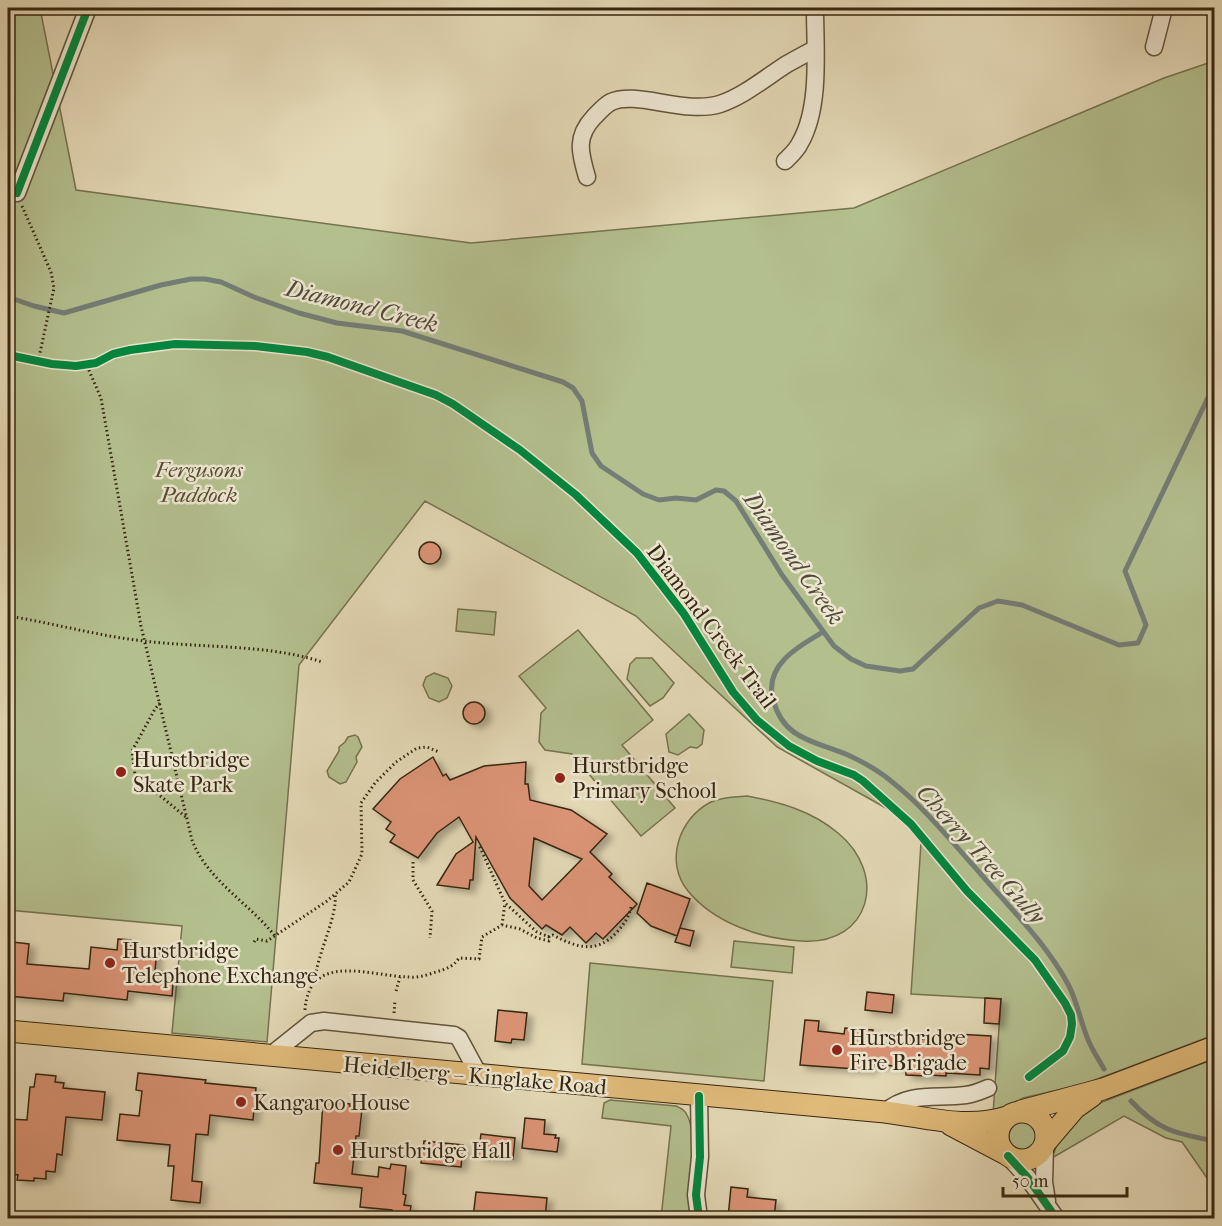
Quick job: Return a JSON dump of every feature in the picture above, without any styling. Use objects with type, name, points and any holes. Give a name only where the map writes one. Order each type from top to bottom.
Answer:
[{"type":"main road","name":"Heidelberg – Kinglake Road","points":[[8,1031],[885,1112],[961,1124],[981,1123],[1103,1089],[1215,1047]]},
{"type":"main road","name":"Heidelberg – Kinglake Road","points":[[1045,1144],[1075,1108],[1103,1089]]},
{"type":"main road","points":[[1028,1112],[1041,1120],[1045,1127],[1045,1144],[1035,1156],[1028,1160],[1015,1159],[1001,1149],[997,1135],[1002,1122],[1014,1114],[1028,1112]]},
{"type":"main road","name":"Heidelberg – Kinglake Road","points":[[943,1121],[1007,1155]]},
{"type":"street","points":[[17,193],[88,8]]},
{"type":"street","points":[[785,161],[800,144],[811,115],[815,8]]},
{"type":"street","points":[[1154,47],[1164,8]]},
{"type":"street","points":[[587,177],[580,155],[581,137],[589,123],[611,102],[629,99],[680,107],[705,108],[722,103],[756,86],[787,64],[815,49]]},
{"type":"street","points":[[271,1055],[307,1025],[315,1021],[324,1021],[452,1034],[459,1038],[478,1075]]},
{"type":"street","points":[[885,1112],[896,1103],[912,1098],[966,1095],[988,1088]]},
{"type":"street","points":[[699,1095],[700,1157],[696,1195],[699,1218]]},
{"type":"street","points":[[1045,1144],[1044,1182],[1052,1213]]},
{"type":"street","points":[[1007,1155],[1028,1178],[1052,1213]]},
{"type":"path","points":[[17,193],[51,272],[54,288],[38,362]]},
{"type":"path","points":[[87,366],[102,398],[138,610],[192,840],[204,863],[275,936]]},
{"type":"path","points":[[8,616],[145,641],[271,652],[304,656],[322,662]]},
{"type":"path","points":[[160,703],[132,752],[135,775],[187,818]]},
{"type":"path","points":[[254,942],[256,939],[267,941],[275,936],[349,882],[361,859],[363,845],[360,808],[368,791],[386,771],[417,748],[427,747],[439,752]]},
{"type":"path","points":[[479,846],[505,903],[537,932],[548,937],[553,935],[566,943],[579,946],[603,944],[624,924],[632,907]]},
{"type":"path","points":[[413,862],[413,880],[432,911],[430,938]]},
{"type":"path","points":[[307,1025],[305,1002],[315,982],[319,956],[335,908],[335,894]]},
{"type":"path","points":[[502,925],[505,903]]},
{"type":"path","points":[[315,982],[321,976],[336,972],[419,977],[440,971],[452,966],[460,958],[479,959],[483,937],[502,925],[520,929],[548,942],[550,940],[548,937]]},
{"type":"path","points":[[396,991],[400,977]]},
{"type":"green space","name":"Fergusons Paddock","points":[[8,8],[40,8],[76,190],[471,243],[854,208],[1164,78],[1214,61],[1214,1035],[1084,1084],[1023,1098],[993,1114],[1001,999],[911,994],[921,843],[905,823],[886,808],[777,747],[636,616],[425,501],[299,665],[267,1042],[172,1033],[182,926],[8,910]]},
{"type":"green space","points":[[458,609],[496,612],[494,635],[456,631]]},
{"type":"green space","points":[[578,630],[653,720],[622,745],[675,808],[641,836],[572,754],[545,750],[539,742],[541,713],[546,708],[519,676]]},
{"type":"green space","points":[[636,658],[652,658],[674,683],[663,698],[650,706],[627,679],[630,664]]},
{"type":"green space","points":[[434,673],[448,678],[452,686],[447,698],[439,702],[429,698],[423,685],[426,677]]},
{"type":"green space","points":[[689,714],[704,730],[702,744],[697,748],[690,747],[678,755],[669,752],[666,734]]},
{"type":"green space","points":[[355,735],[362,747],[346,782],[340,784],[329,777],[327,771],[339,747],[348,737]]},
{"type":"green space","points":[[747,796],[771,801],[806,813],[828,825],[854,850],[863,868],[867,886],[865,904],[857,919],[844,932],[825,939],[802,941],[755,933],[711,912],[688,891],[677,867],[676,854],[683,830],[700,809],[711,802],[724,798]]},
{"type":"green space","points":[[734,941],[794,947],[792,973],[731,967]]},
{"type":"green space","points":[[590,963],[773,981],[764,1081],[582,1064]]},
{"type":"green space","points":[[1214,1059],[1214,1188],[1182,1142],[1166,1138],[1124,1116],[1052,1158],[1058,1142],[1074,1120],[1097,1104]]},
{"type":"green space","points":[[610,1100],[676,1106],[685,1112],[693,1136],[694,1150],[692,1218],[661,1218],[671,1126],[602,1118],[604,1103]]},
{"type":"green space","points":[[1023,1122],[1033,1126],[1037,1136],[1033,1146],[1023,1150],[1013,1146],[1009,1136],[1013,1126]]},
{"type":"building","points":[[430,542],[438,545],[441,553],[438,561],[430,564],[422,561],[419,553],[422,545]]},
{"type":"building","points":[[474,702],[482,705],[485,713],[482,721],[474,724],[466,721],[463,713],[466,705]]},
{"type":"building","points":[[433,757],[443,776],[446,774],[450,780],[484,766],[526,762],[525,784],[528,784],[530,800],[571,810],[607,834],[590,852],[612,874],[609,877],[637,904],[603,939],[596,933],[586,943],[570,927],[562,935],[546,925],[542,929],[510,898],[476,837],[473,880],[470,880],[469,889],[437,885],[456,854],[473,842],[459,817],[437,833],[418,858],[390,842],[395,835],[386,829],[391,822],[373,809],[400,779]],"holes":[[[534,838],[582,859],[542,900],[529,886]]]},
{"type":"building","points":[[647,883],[690,899],[677,936],[651,926],[637,913]]},
{"type":"building","points":[[680,928],[694,931],[690,946],[675,942]]},
{"type":"building","points":[[118,939],[131,940],[131,945],[157,948],[155,971],[174,972],[172,996],[128,991],[127,1000],[64,993],[63,1001],[8,996],[13,942],[29,944],[27,964],[89,969],[91,947],[117,950]]},
{"type":"building","points":[[867,992],[894,995],[892,1013],[865,1010]]},
{"type":"building","points":[[985,998],[1001,999],[999,1024],[984,1023]]},
{"type":"building","points":[[498,1010],[527,1013],[524,1040],[512,1039],[511,1043],[495,1041]]},
{"type":"building","points":[[805,1020],[819,1021],[818,1031],[844,1034],[845,1028],[873,1030],[872,1042],[908,1045],[908,1038],[931,1040],[930,1043],[956,1044],[956,1034],[991,1036],[989,1069],[980,1068],[980,1075],[946,1073],[946,1076],[928,1076],[906,1075],[906,1067],[870,1064],[870,1070],[800,1065]]},
{"type":"building","points":[[138,1073],[256,1088],[253,1120],[210,1115],[208,1135],[196,1134],[192,1181],[202,1182],[200,1203],[171,1200],[174,1166],[168,1166],[170,1145],[117,1140],[120,1114],[139,1116],[142,1091],[136,1090]]},
{"type":"building","points":[[36,1074],[56,1076],[55,1082],[64,1083],[63,1088],[105,1092],[102,1120],[66,1117],[62,1155],[57,1154],[55,1172],[46,1171],[46,1179],[17,1180],[18,1175],[11,1174],[13,1155],[8,1155],[8,1119],[27,1120],[30,1087],[34,1087]]},
{"type":"building","points":[[323,1101],[350,1104],[350,1108],[362,1109],[359,1136],[356,1136],[352,1174],[378,1177],[379,1167],[390,1169],[391,1164],[406,1166],[403,1194],[406,1195],[404,1205],[411,1206],[409,1218],[392,1217],[392,1210],[360,1207],[362,1188],[314,1183],[316,1163],[319,1163]]},
{"type":"building","points":[[525,1118],[545,1120],[544,1134],[556,1135],[555,1138],[559,1138],[557,1152],[522,1148]]},
{"type":"building","points":[[481,1134],[515,1138],[513,1159],[478,1156]]},
{"type":"building","points":[[424,1141],[463,1145],[461,1167],[421,1163]]},
{"type":"building","points":[[731,1187],[748,1189],[747,1197],[776,1200],[774,1218],[728,1218]]},
{"type":"building","points":[[476,1192],[547,1198],[545,1218],[494,1212],[493,1218],[473,1218]]},
{"type":"waterway","name":"Diamond Creek","points":[[8,297],[64,313],[161,285],[191,279],[205,279],[221,282],[299,313],[337,323],[402,331],[563,382],[573,388],[582,401],[592,453],[601,466],[643,494],[659,500],[676,498],[696,500],[716,490],[724,491],[736,501],[782,575],[834,646],[851,659],[866,666],[900,671],[913,669],[979,608],[998,601],[1022,605],[1119,645],[1138,643],[1146,625],[1125,571],[1214,385]]},
{"type":"waterway","name":"Cherry Tree Gully","points":[[823,632],[794,650],[774,676],[773,699],[784,723],[802,737],[848,755],[881,773],[915,802],[937,825],[1050,956],[1069,986],[1089,1042],[1104,1069]]},
{"type":"waterway","name":"Cherry Tree Gully","points":[[1131,1101],[1159,1125],[1189,1136],[1214,1141]]},
{"type":"cycle path","points":[[17,193],[88,8]]},
{"type":"cycle path","name":"Diamond Creek Trail","points":[[8,355],[52,364],[76,366],[96,363],[113,354],[130,350],[175,344],[255,346],[307,352],[328,357],[436,395],[520,450],[576,495],[637,553],[684,614],[733,692],[757,720],[789,746],[863,781],[911,824],[967,891],[1035,960],[1065,1003],[1071,1015],[1072,1024],[1070,1037],[1063,1051],[1029,1077]]},
{"type":"cycle path","points":[[699,1096],[700,1157],[696,1195],[699,1218]]},
{"type":"cycle path","points":[[1008,1156],[1028,1178],[1056,1218]]},
{"type":"place","name":"Hurstbridge Skate Park","points":[[121,772]]},
{"type":"place","name":"Hurstbridge Primary School","points":[[560,778]]},
{"type":"place","name":"Hurstbridge Telephone Exchange","points":[[110,963]]},
{"type":"place","name":"Hurstbridge Fire Brigade","points":[[837,1050]]},
{"type":"place","name":"Kangaroo House","points":[[241,1102]]},
{"type":"place","name":"Hurstbridge Hall","points":[[338,1150]]}]
